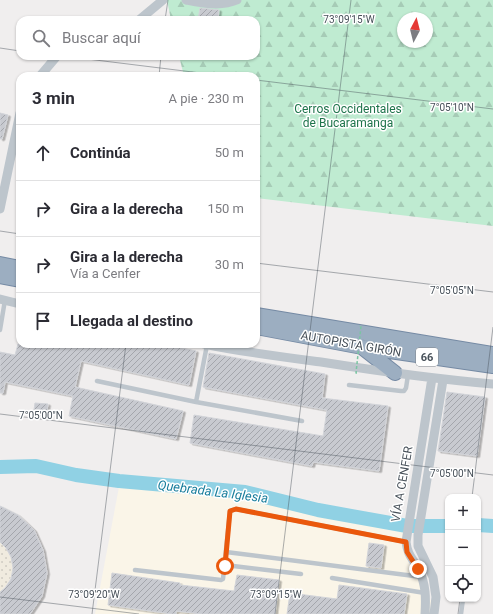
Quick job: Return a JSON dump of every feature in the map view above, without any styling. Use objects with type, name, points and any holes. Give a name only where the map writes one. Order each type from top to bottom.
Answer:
[{"type":"highway","points":[[0,264],[16,267]]},
{"type":"highway","points":[[0,276],[16,279]]},
{"type":"highway","name":"AUTOPISTA GIRÓN","points":[[260,316],[493,354]]},
{"type":"highway","name":"AUTOPISTA GIRÓN","points":[[260,329],[362,347],[493,366]]},
{"type":"highway","points":[[362,347],[401,374]]},
{"type":"street","points":[[144,16],[163,0]]},
{"type":"street","points":[[186,0],[207,4],[224,3],[237,0]]},
{"type":"street","points":[[43,72],[54,60]]},
{"type":"street","points":[[0,209],[16,133]]},
{"type":"street","points":[[3,300],[16,303]]},
{"type":"street","points":[[229,348],[443,380],[493,384]]},
{"type":"street","name":"VÍA A CENFER","points":[[425,614],[426,593],[422,577],[407,552],[406,532],[432,378]]},
{"type":"street","name":"VÍA A CENFER","points":[[434,614],[436,597],[433,577],[418,546],[418,535],[443,380]]},
{"type":"lane","points":[[0,330],[3,300]]},
{"type":"lane","points":[[196,402],[204,348]]},
{"type":"lane","points":[[349,385],[404,391],[406,388],[401,374]]},
{"type":"lane","points":[[97,381],[196,402],[302,421]]},
{"type":"lane","points":[[135,570],[219,580],[223,579],[230,511],[236,509],[406,542]]},
{"type":"lane","points":[[226,552],[422,577]]},
{"type":"lane","points":[[225,566],[301,574]]},
{"type":"lane","points":[[332,578],[426,593]]},
{"type":"lane","points":[[461,614],[463,602]]},
{"type":"path","points":[[357,373],[361,326],[359,326]]},
{"type":"shaded area","points":[[119,487],[241,499],[411,532],[408,562],[431,601],[430,614],[95,614]]},
{"type":"green space","name":"Cerros Occidentales de Bucaramanga","points":[[167,0],[493,0],[493,226],[260,198],[260,72],[183,72],[180,60],[260,60],[260,16],[170,16]]},
{"type":"sand","points":[[0,542],[9,554],[12,561],[12,574],[6,586],[0,592]]},
{"type":"building","points":[[200,8],[219,10],[218,16],[199,16]]},
{"type":"building","points":[[0,113],[8,115],[2,139],[0,139]]},
{"type":"building","points":[[17,348],[182,348],[196,351],[189,385],[81,361],[75,387],[183,411],[176,439],[69,416],[73,396],[5,382],[3,393],[0,393],[0,352],[15,355]]},
{"type":"building","points":[[209,353],[325,374],[322,398],[388,406],[379,471],[313,462],[312,466],[190,443],[194,415],[323,436],[327,410],[203,387]]},
{"type":"building","points":[[447,392],[485,397],[477,456],[438,451]]},
{"type":"building","points":[[35,403],[48,404],[46,418],[33,416]]},
{"type":"building","points":[[0,506],[18,515],[34,530],[43,550],[47,573],[42,596],[30,614],[0,614],[0,592],[5,588],[11,579],[13,568],[11,557],[6,548],[0,542]]},
{"type":"building","points":[[369,543],[384,545],[381,568],[366,566]]},
{"type":"building","points":[[112,573],[180,583],[180,585],[234,591],[237,575],[279,580],[275,614],[202,614],[176,611],[176,614],[172,614],[108,605]]},
{"type":"building","points":[[339,585],[407,594],[404,614],[287,614],[290,593],[337,599]]},
{"type":"waterway","name":"Quebrada La Iglesia","points":[[0,467],[36,466],[76,475],[119,481],[245,492],[318,510],[407,526],[445,526]]},
{"type":"waterway","name":"Quebrada La Iglesia","points":[[481,525],[493,526]]},
{"type":"route","points":[[225,566],[230,511],[236,509],[406,542],[407,552],[418,569]]}]
